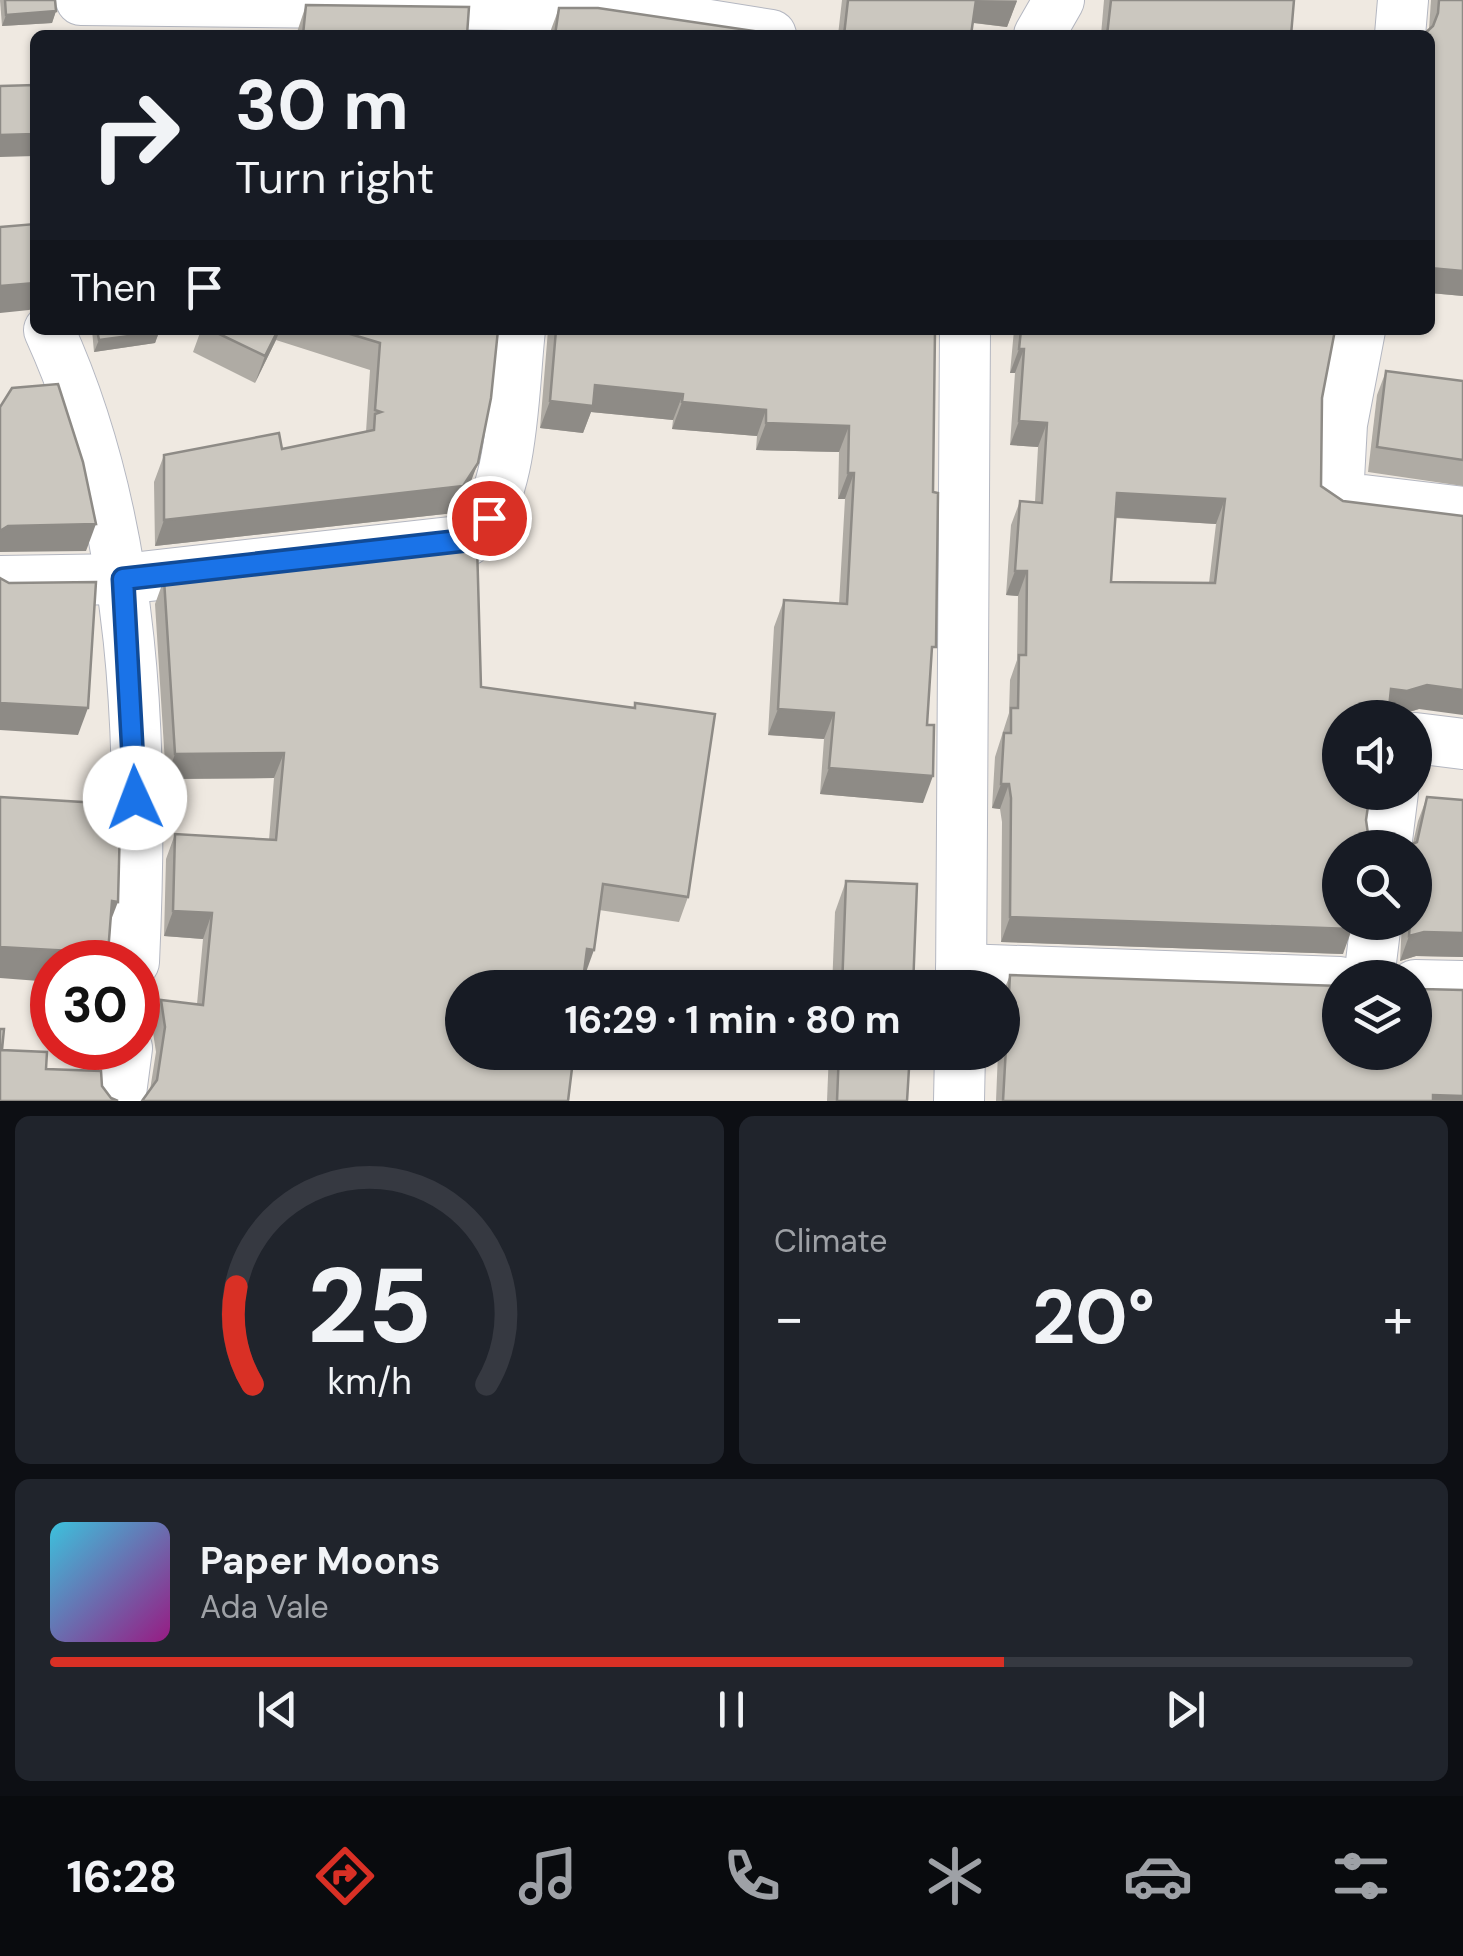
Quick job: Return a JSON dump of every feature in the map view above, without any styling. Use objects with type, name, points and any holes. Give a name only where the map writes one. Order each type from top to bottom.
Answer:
[{"type":"street","points":[[81,0],[591,6],[740,30]]},
{"type":"street","points":[[1042,30],[1059,0]]},
{"type":"street","points":[[1400,30],[1403,0]]},
{"type":"street","points":[[50,335],[78,394],[94,444],[123,579],[135,766],[134,940]]},
{"type":"street","points":[[0,581],[123,579],[468,540],[496,505],[519,335]]},
{"type":"street","points":[[961,970],[964,335]]},
{"type":"street","points":[[1359,335],[1342,424],[1338,497],[1463,512]]},
{"type":"street","points":[[1432,740],[1463,744]]},
{"type":"street","points":[[1020,979],[1322,982]]},
{"type":"street","points":[[1432,985],[1463,986]]},
{"type":"street","points":[[120,1101],[124,1070]]},
{"type":"street","points":[[959,1101],[960,1070]]},
{"type":"building","points":[[5,0],[55,0],[56,11],[6,15]]},
{"type":"building","points":[[848,0],[976,0],[972,30],[845,30]]},
{"type":"building","points":[[1111,0],[1294,0],[1291,30],[1108,30]]},
{"type":"building","points":[[1439,0],[1463,0],[1463,271],[1435,268],[1435,30],[1429,30],[1438,13]]},
{"type":"building","points":[[306,5],[469,7],[467,30],[304,30]]},
{"type":"building","points":[[559,8],[598,8],[747,30],[556,30]]},
{"type":"building","points":[[30,85],[30,134],[0,135],[0,86]]},
{"type":"building","points":[[30,224],[30,283],[0,286],[0,227]]},
{"type":"building","points":[[98,335],[136,335],[99,340]]},
{"type":"building","points":[[221,335],[276,335],[265,356]]},
{"type":"building","points":[[354,335],[497,335],[491,398],[478,463],[463,486],[164,520],[164,455],[279,433],[282,449],[374,430],[375,414],[381,412],[375,410],[380,343]]},
{"type":"building","points":[[556,335],[935,335],[936,647],[932,647],[927,725],[934,725],[933,776],[829,768],[834,713],[778,709],[784,600],[847,604],[854,473],[848,473],[849,426],[766,423],[766,410],[682,402],[683,394],[595,385],[593,406],[550,401]]},
{"type":"building","points":[[1020,335],[1334,335],[1322,398],[1321,486],[1343,501],[1463,516],[1463,690],[1427,685],[1407,691],[1391,689],[1390,700],[1322,700],[1322,810],[1367,810],[1367,830],[1322,830],[1322,928],[1010,917],[1011,798],[1009,784],[1001,784],[1004,733],[1011,733],[1011,708],[1018,708],[1019,655],[1026,655],[1027,571],[1015,571],[1020,501],[1042,503],[1047,423],[1019,421],[1024,349],[1019,349]],"holes":[[[1117,493],[1225,499],[1215,583],[1111,582]]]},
{"type":"building","points":[[1386,371],[1463,381],[1463,460],[1377,447]]},
{"type":"building","points":[[58,384],[83,462],[96,524],[8,526],[0,531],[0,407],[12,388]]},
{"type":"building","points":[[477,544],[481,687],[635,708],[635,703],[715,714],[688,897],[603,884],[594,950],[587,949],[584,970],[445,970],[445,1070],[572,1070],[568,1101],[142,1101],[160,1070],[165,1027],[161,1000],[203,1005],[212,913],[173,911],[175,834],[276,840],[284,753],[175,754],[164,579]]},
{"type":"building","points":[[0,578],[9,583],[96,582],[88,708],[0,703]]},
{"type":"building","points":[[0,797],[115,804],[113,824],[120,824],[118,902],[112,901],[109,940],[30,940],[30,949],[0,947]]},
{"type":"building","points":[[1432,797],[1463,800],[1463,933],[1432,932],[1432,830],[1420,830],[1424,810],[1432,810]]},
{"type":"building","points":[[846,881],[917,884],[914,970],[843,970]]},
{"type":"building","points":[[1020,975],[1322,985],[1322,1070],[1432,1070],[1432,989],[1463,990],[1463,1096],[1433,1095],[1433,1101],[1003,1101],[1005,1070],[1020,1070]]},
{"type":"building","points":[[0,1029],[4,1029],[2,1050],[30,1051],[30,1070],[101,1071],[102,1086],[118,1101],[0,1101]]},
{"type":"building","points":[[838,1070],[909,1070],[907,1101],[837,1101]]},
{"type":"route","points":[[135,798],[123,579],[468,540],[489,518]]}]
